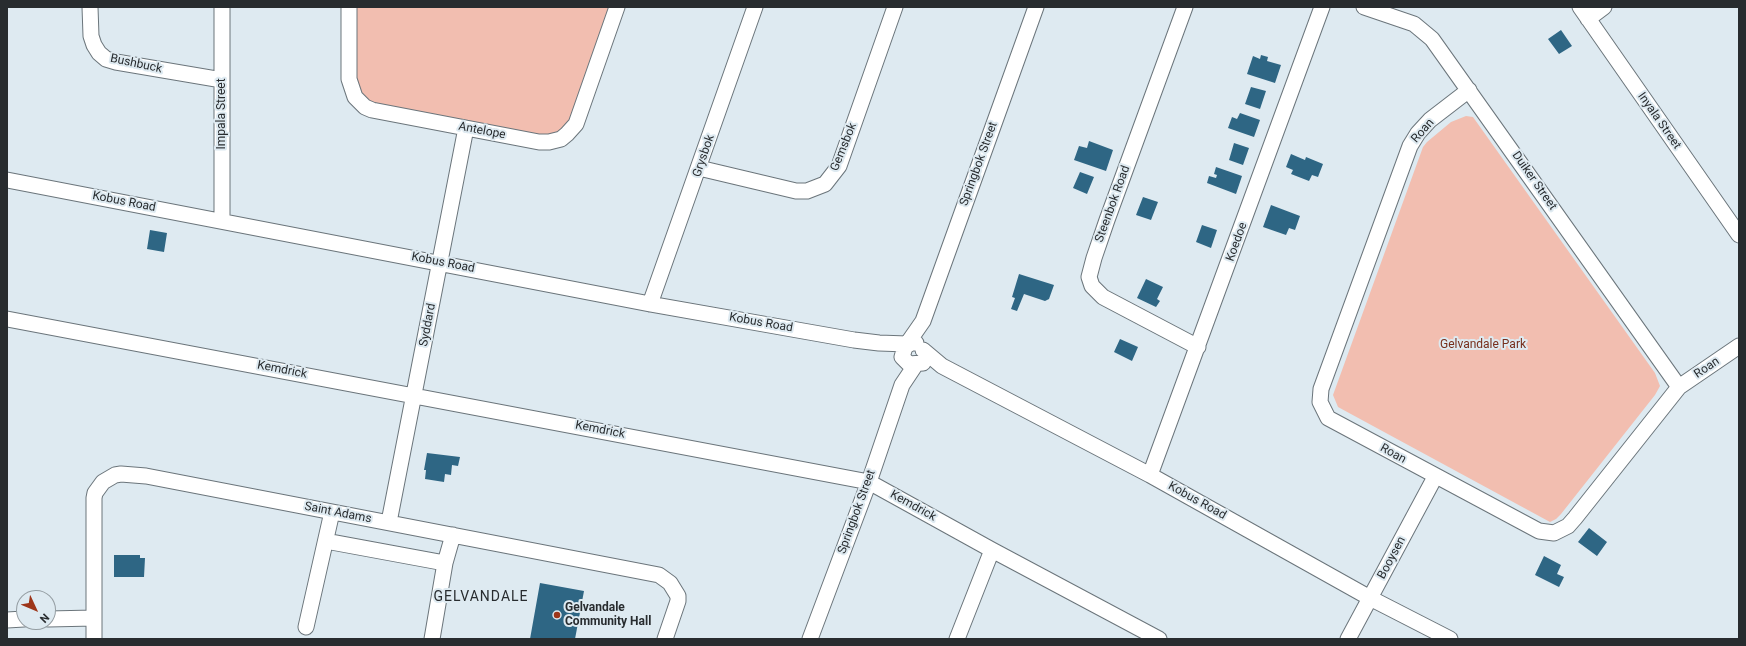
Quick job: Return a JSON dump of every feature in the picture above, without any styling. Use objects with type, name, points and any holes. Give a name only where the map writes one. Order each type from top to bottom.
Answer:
[{"type":"street","name":"Bushbuck","points":[[90,7],[91,36],[99,53],[106,59],[222,80]]},
{"type":"street","name":"Impala Street","points":[[222,7],[222,221]]},
{"type":"street","name":"Antelope","points":[[349,7],[349,79],[352,91],[359,102],[372,110],[539,142],[555,141],[567,134],[576,124],[617,7]]},
{"type":"street","name":"Grysbok","points":[[650,304],[755,7]]},
{"type":"street","name":"Gemsbok","points":[[699,168],[796,191],[807,191],[825,184],[839,166],[895,7]]},
{"type":"street","name":"Springbok Street","points":[[810,639],[869,482],[913,355],[923,321],[1036,7]]},
{"type":"street","name":"Steenbok Road","points":[[1185,7],[1107,220],[1089,277],[1092,286],[1103,297],[1198,347]]},
{"type":"street","name":"Koedoe","points":[[1150,476],[1322,7]]},
{"type":"street","name":"Duiker Street","points":[[1364,7],[1414,24],[1432,39],[1679,387]]},
{"type":"street","points":[[1584,13],[1604,7]]},
{"type":"street","name":"Inyala Street","points":[[1584,13],[1739,235]]},
{"type":"street","name":"Roan","points":[[1469,90],[1430,120],[1418,133],[1410,146],[1321,389],[1320,402],[1328,418],[1539,532],[1554,533],[1568,526],[1575,518],[1679,387],[1739,346]]},
{"type":"street","name":"Syddard","points":[[389,522],[466,128]]},
{"type":"street","name":"Kobus Road","points":[[7,180],[650,304],[879,343],[942,366],[1150,476],[1370,598],[1450,639]]},
{"type":"street","name":"Kemdrick","points":[[7,319],[869,482],[992,550],[1159,639]]},
{"type":"street","name":"Saint Adams","points":[[94,639],[94,498],[95,493],[103,482],[115,475],[127,474],[146,476],[389,522],[659,575],[670,583],[678,596],[678,601],[665,639]]},
{"type":"street","name":"Booysen","points":[[1348,639],[1436,477]]},
{"type":"street","points":[[306,627],[332,512]]},
{"type":"street","points":[[432,639],[446,563],[453,535]]},
{"type":"street","points":[[326,541],[446,563]]},
{"type":"street","points":[[957,639],[992,550]]},
{"type":"street","points":[[56,619],[94,618]]},
{"type":"green space","points":[[356,7],[611,7],[569,122],[562,131],[550,135],[538,135],[367,102],[362,97],[356,78]]},
{"type":"green space","name":"Gelvandale Park","points":[[1466,116],[1473,117],[1655,373],[1660,386],[1655,395],[1561,514],[1550,522],[1338,407],[1333,395],[1423,147],[1451,122]]},
{"type":"building","points":[[1561,30],[1572,46],[1559,54],[1548,39]]},
{"type":"building","points":[[1261,55],[1268,57],[1267,61],[1281,65],[1275,83],[1247,74],[1253,56],[1260,59]]},
{"type":"building","points":[[1251,87],[1266,91],[1260,109],[1245,104]]},
{"type":"building","points":[[1240,113],[1260,120],[1254,137],[1228,128],[1232,117],[1237,119]]},
{"type":"building","points":[[1089,141],[1113,150],[1106,171],[1074,160],[1079,146],[1087,148]]},
{"type":"building","points":[[1234,143],[1249,148],[1243,165],[1229,160]]},
{"type":"building","points":[[1291,154],[1305,160],[1306,157],[1323,164],[1318,177],[1312,175],[1309,181],[1291,174],[1293,170],[1286,167]]},
{"type":"building","points":[[1216,167],[1242,176],[1236,194],[1207,183],[1209,176],[1216,178],[1217,175],[1214,174]]},
{"type":"building","points":[[1080,172],[1094,177],[1087,194],[1073,188]]},
{"type":"building","points":[[1143,197],[1158,202],[1151,220],[1136,215]]},
{"type":"building","points":[[1271,205],[1300,216],[1295,230],[1289,228],[1286,235],[1263,227]]},
{"type":"building","points":[[1202,225],[1217,230],[1211,248],[1196,242]]},
{"type":"building","points":[[150,230],[167,233],[164,252],[147,249]]},
{"type":"building","points":[[1019,274],[1054,285],[1049,299],[1045,301],[1024,294],[1017,311],[1011,309],[1015,298],[1012,297]]},
{"type":"building","points":[[1146,279],[1163,287],[1157,299],[1160,301],[1156,307],[1137,298]]},
{"type":"building","points":[[1120,339],[1138,347],[1132,361],[1114,352]]},
{"type":"building","points":[[427,453],[460,457],[458,466],[452,465],[451,475],[445,474],[444,482],[425,479],[426,470],[424,470]]},
{"type":"building","points":[[1589,528],[1607,542],[1597,556],[1578,542]]},
{"type":"building","points":[[114,555],[140,555],[140,558],[145,558],[144,577],[114,577]]},
{"type":"building","points":[[1544,556],[1561,565],[1557,574],[1564,577],[1559,587],[1535,575]]},
{"type":"building","name":"Gelvandale Community Hall","points":[[540,583],[584,591],[575,639],[530,639]]},
{"type":"place","name":"Gelvandale Community Hall","points":[[557,615]]},
{"type":"district","name":"GELVANDALE","points":[[481,597]]}]
